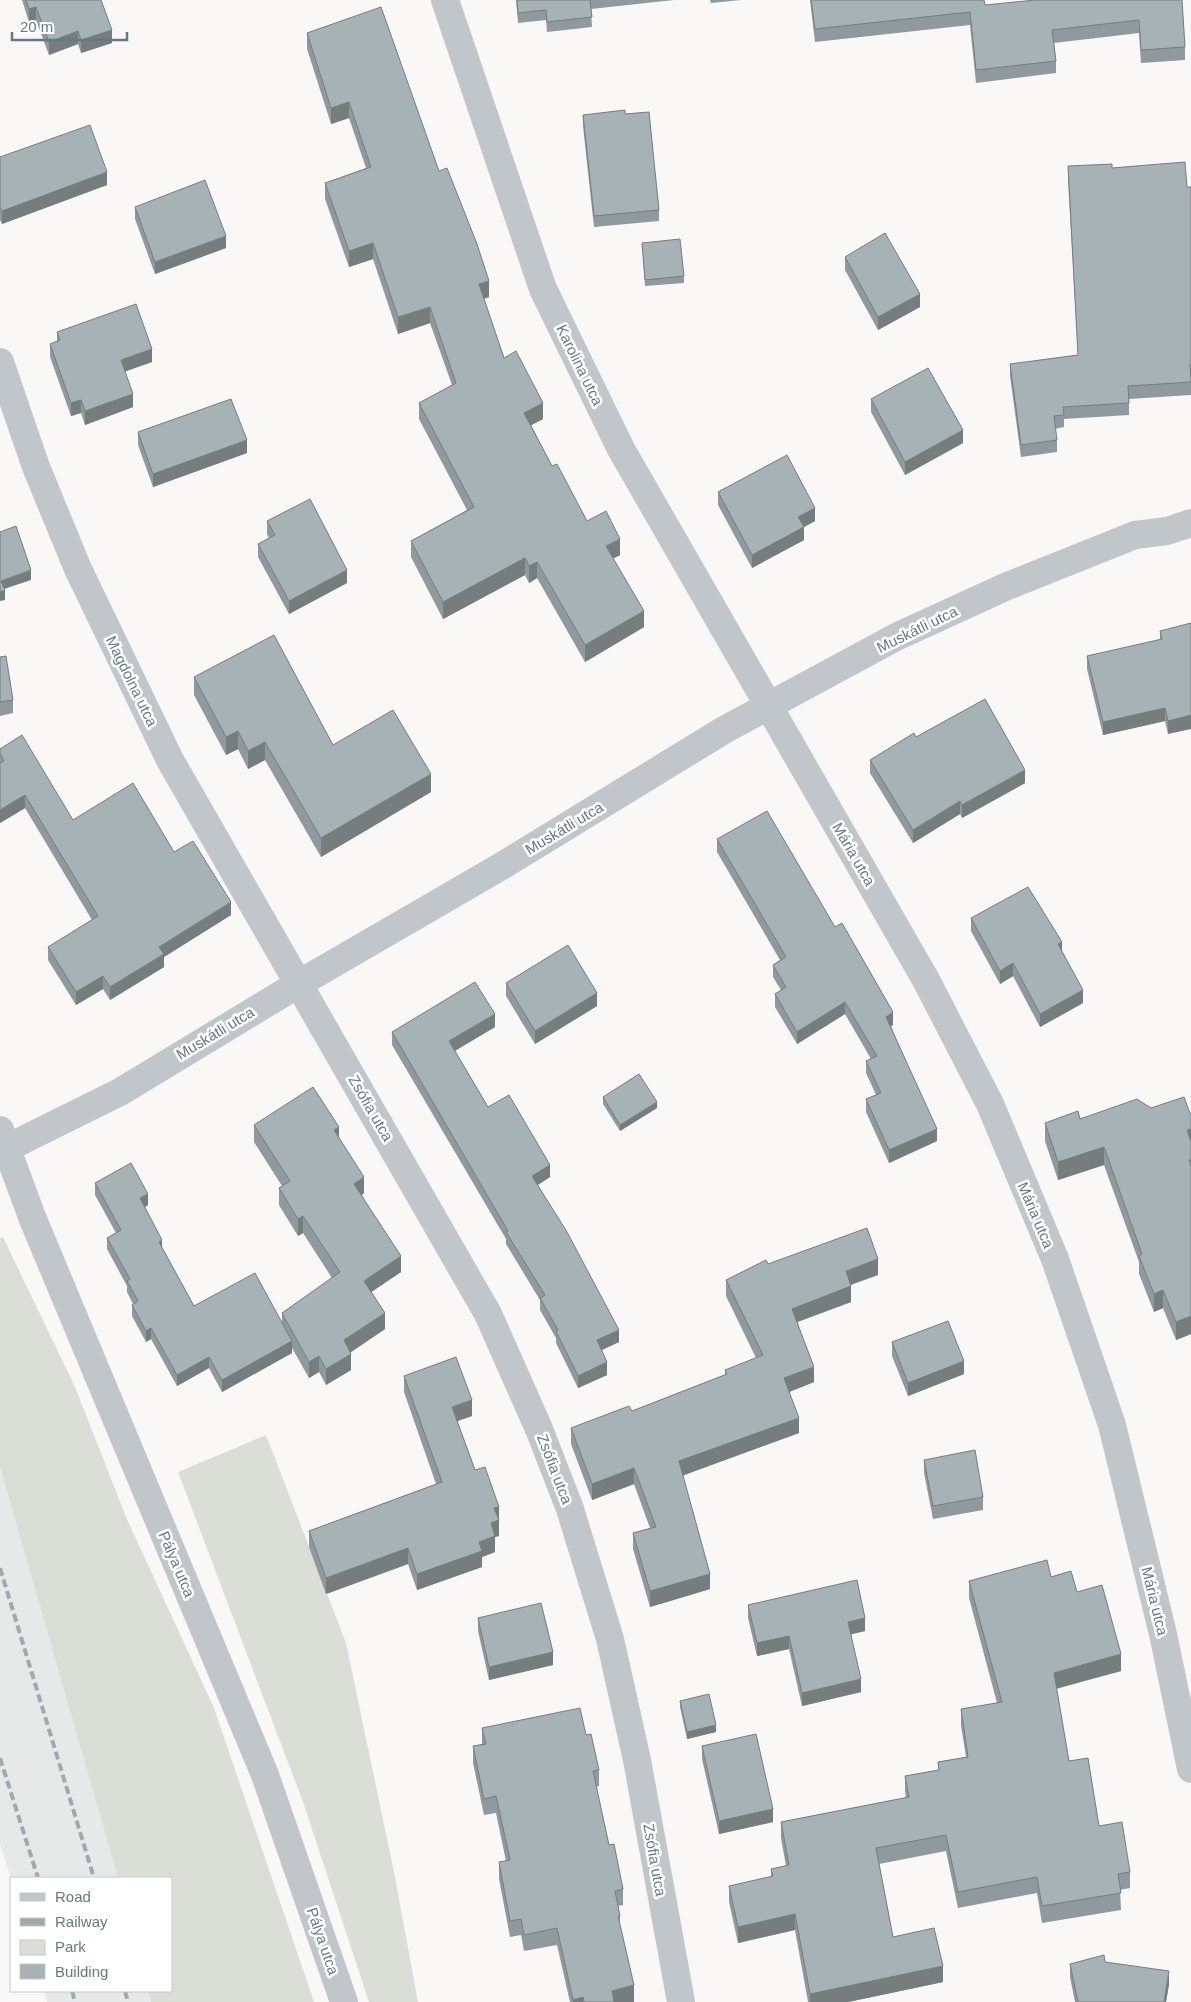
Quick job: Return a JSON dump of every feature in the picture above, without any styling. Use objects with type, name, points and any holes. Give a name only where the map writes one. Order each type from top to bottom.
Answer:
[{"type":"street","name":"Karolina utca","points":[[445,0],[543,289],[621,449],[769,705]]},
{"type":"street","name":"Magdolna utca","points":[[0,362],[36,467],[82,577],[170,760],[300,983]]},
{"type":"street","name":"Muskátli utca","points":[[1135,535],[1158,515],[1191,503]]},
{"type":"street","name":"Muskátli utca","points":[[3,1139],[120,1092],[769,705],[896,637],[1005,587],[1135,535],[1167,531],[1191,523]]},
{"type":"street","name":"Mária utca","points":[[769,705],[926,980],[981,1086],[1055,1259],[1112,1424],[1163,1634],[1191,1769]]},
{"type":"street","name":"Zsófia utca","points":[[300,983],[488,1314],[540,1429],[570,1509],[610,1639],[637,1760],[682,2002]]},
{"type":"street","name":"Pálya utca","points":[[3,1139],[32,1217],[266,1775],[344,2002]]},
{"type":"shaded area","points":[[0,1467],[118,1877],[10,1877],[0,1844]]},
{"type":"shaded area","points":[[44,1992],[148,1992],[151,2002],[47,2002]]},
{"type":"green space","points":[[3,1237],[75,1387],[126,1517],[214,1708],[314,2002],[151,2002],[148,1992],[172,1992],[172,1877],[118,1877],[0,1467],[0,1238]]},
{"type":"green space","points":[[266,1435],[346,1643],[394,1872],[418,2002],[369,2002],[303,1802],[178,1472]]},
{"type":"building","points":[[26,0],[101,0],[112,30],[81,40],[78,31],[49,42],[36,7],[29,9]]},
{"type":"building","points":[[517,0],[590,0],[592,17],[547,22],[546,10],[518,13]]},
{"type":"building","points":[[811,0],[984,0],[985,5],[1035,0],[1182,0],[1185,47],[1141,50],[1139,20],[1052,30],[1056,61],[976,70],[970,12],[815,29]]},
{"type":"building","points":[[381,7],[439,171],[447,168],[477,244],[489,281],[479,284],[504,358],[516,351],[543,403],[524,413],[552,466],[557,464],[587,521],[606,511],[620,539],[606,546],[644,611],[585,645],[537,562],[529,566],[525,558],[443,602],[411,541],[474,507],[419,403],[456,383],[430,307],[398,317],[373,243],[349,251],[325,183],[371,167],[349,102],[331,108],[307,33]]},
{"type":"building","points":[[625,110],[625,114],[649,112],[659,210],[594,216],[583,115]]},
{"type":"building","points":[[90,125],[107,172],[2,211],[0,207],[0,157]]},
{"type":"building","points":[[1185,162],[1187,187],[1191,187],[1191,382],[1128,386],[1129,403],[1063,407],[1064,415],[1054,416],[1057,440],[1021,445],[1010,364],[1078,355],[1068,166],[1112,164],[1112,168]]},
{"type":"building","points":[[205,180],[226,236],[155,262],[135,207]]},
{"type":"building","points":[[885,233],[920,294],[878,317],[845,257]]},
{"type":"building","points":[[680,239],[684,276],[645,280],[642,243]]},
{"type":"building","points":[[136,304],[152,349],[121,360],[133,394],[85,411],[81,400],[71,403],[50,344],[60,340],[57,332]]},
{"type":"building","points":[[928,368],[963,430],[905,462],[871,399]]},
{"type":"building","points":[[231,399],[247,440],[153,474],[138,432]]},
{"type":"building","points":[[787,455],[815,508],[798,517],[804,527],[752,555],[718,492]]},
{"type":"building","points":[[310,499],[347,570],[289,601],[258,544],[275,535],[267,521]]},
{"type":"building","points":[[16,526],[31,570],[1,581],[5,590],[0,592],[0,532]]},
{"type":"building","points":[[1191,623],[1191,715],[1168,721],[1165,708],[1103,722],[1087,656],[1162,639],[1160,631]]},
{"type":"building","points":[[274,635],[333,745],[393,710],[431,774],[321,838],[265,742],[248,751],[238,731],[226,737],[194,677]]},
{"type":"building","points":[[6,656],[13,700],[0,702],[0,657]]},
{"type":"building","points":[[985,699],[1025,770],[962,805],[960,801],[913,830],[870,760],[914,733],[916,737]]},
{"type":"building","points":[[22,735],[73,820],[133,783],[174,852],[193,841],[231,902],[159,947],[164,954],[110,987],[103,976],[76,992],[48,947],[98,916],[25,795],[0,810],[0,763],[4,761],[0,749]]},
{"type":"building","points":[[767,811],[835,927],[842,923],[893,1012],[886,1017],[937,1129],[889,1150],[866,1099],[881,1093],[866,1061],[877,1056],[845,1002],[797,1032],[775,994],[786,987],[773,965],[786,957],[717,839]]},
{"type":"building","points":[[1028,887],[1062,942],[1058,944],[1083,990],[1040,1014],[1013,963],[1000,971],[971,918]]},
{"type":"building","points":[[568,945],[597,993],[535,1031],[506,983]]},
{"type":"building","points":[[475,982],[495,1014],[449,1041],[488,1107],[509,1095],[550,1165],[532,1176],[567,1232],[619,1330],[597,1340],[607,1362],[578,1376],[556,1331],[558,1330],[540,1298],[545,1295],[506,1232],[508,1231],[392,1032]]},
{"type":"building","points":[[639,1074],[657,1102],[620,1125],[603,1097]]},
{"type":"building","points":[[313,1087],[339,1127],[334,1130],[364,1177],[354,1184],[401,1256],[364,1281],[385,1313],[344,1340],[351,1354],[326,1369],[319,1356],[309,1362],[282,1313],[340,1272],[303,1216],[298,1219],[279,1188],[290,1181],[254,1125]]},
{"type":"building","points":[[1184,1097],[1191,1116],[1191,1129],[1187,1130],[1191,1142],[1191,1160],[1189,1160],[1191,1167],[1191,1316],[1176,1322],[1163,1290],[1154,1294],[1139,1256],[1142,1254],[1104,1147],[1058,1162],[1045,1123],[1078,1111],[1080,1119],[1137,1099],[1151,1108]]},
{"type":"building","points":[[131,1163],[148,1194],[140,1198],[162,1240],[159,1242],[194,1306],[255,1273],[292,1341],[222,1380],[209,1357],[177,1375],[151,1328],[146,1331],[132,1305],[138,1301],[127,1281],[130,1279],[107,1238],[121,1230],[95,1183]]},
{"type":"building","points":[[867,1228],[878,1259],[846,1271],[851,1286],[792,1309],[814,1367],[784,1378],[799,1418],[679,1461],[710,1574],[650,1591],[633,1533],[656,1527],[634,1468],[592,1484],[571,1428],[629,1406],[632,1411],[727,1374],[725,1370],[763,1355],[726,1280],[766,1260],[768,1264]]},
{"type":"building","points":[[948,1321],[964,1361],[908,1383],[892,1342]]},
{"type":"building","points":[[456,1357],[472,1400],[452,1407],[475,1470],[485,1467],[499,1507],[494,1508],[499,1520],[491,1523],[495,1536],[479,1542],[482,1551],[417,1574],[408,1548],[326,1578],[309,1531],[442,1482],[404,1376]]},
{"type":"building","points":[[975,1450],[983,1497],[933,1506],[924,1460]]},
{"type":"building","points":[[1047,1560],[1051,1577],[1071,1571],[1077,1592],[1102,1585],[1121,1654],[1054,1673],[1069,1761],[1088,1758],[1099,1826],[1122,1822],[1130,1872],[1118,1874],[1121,1893],[1042,1906],[1037,1877],[958,1892],[946,1835],[876,1848],[893,1937],[934,1928],[943,1966],[810,1994],[795,1914],[738,1927],[729,1886],[773,1876],[771,1869],[789,1865],[781,1822],[909,1797],[905,1776],[939,1770],[938,1762],[968,1757],[961,1709],[1002,1702],[969,1581]]},
{"type":"building","points":[[857,1580],[865,1618],[848,1622],[861,1679],[802,1693],[789,1636],[757,1643],[748,1605]]},
{"type":"building","points":[[541,1603],[553,1652],[489,1667],[478,1618]]},
{"type":"building","points":[[709,1694],[716,1725],[687,1732],[680,1701]]},
{"type":"building","points":[[580,1708],[586,1735],[591,1734],[599,1770],[593,1771],[609,1845],[614,1844],[623,1889],[615,1891],[620,1916],[618,1916],[634,1985],[612,1991],[614,2002],[584,2002],[583,1997],[573,2000],[557,1928],[524,1935],[521,1919],[510,1921],[499,1862],[510,1860],[496,1796],[484,1799],[473,1746],[486,1744],[482,1728]]},
{"type":"building","points":[[756,1734],[773,1809],[719,1821],[702,1746]]},
{"type":"building","points":[[1104,1955],[1105,1962],[1169,1971],[1164,2002],[1078,2002],[1070,1964]]},
{"type":"railway","points":[[0,1568],[94,1877]]},
{"type":"railway","points":[[0,1758],[38,1877]]},
{"type":"railway","points":[[72,1992],[75,2002]]},
{"type":"railway","points":[[125,1992],[128,2002]]}]
